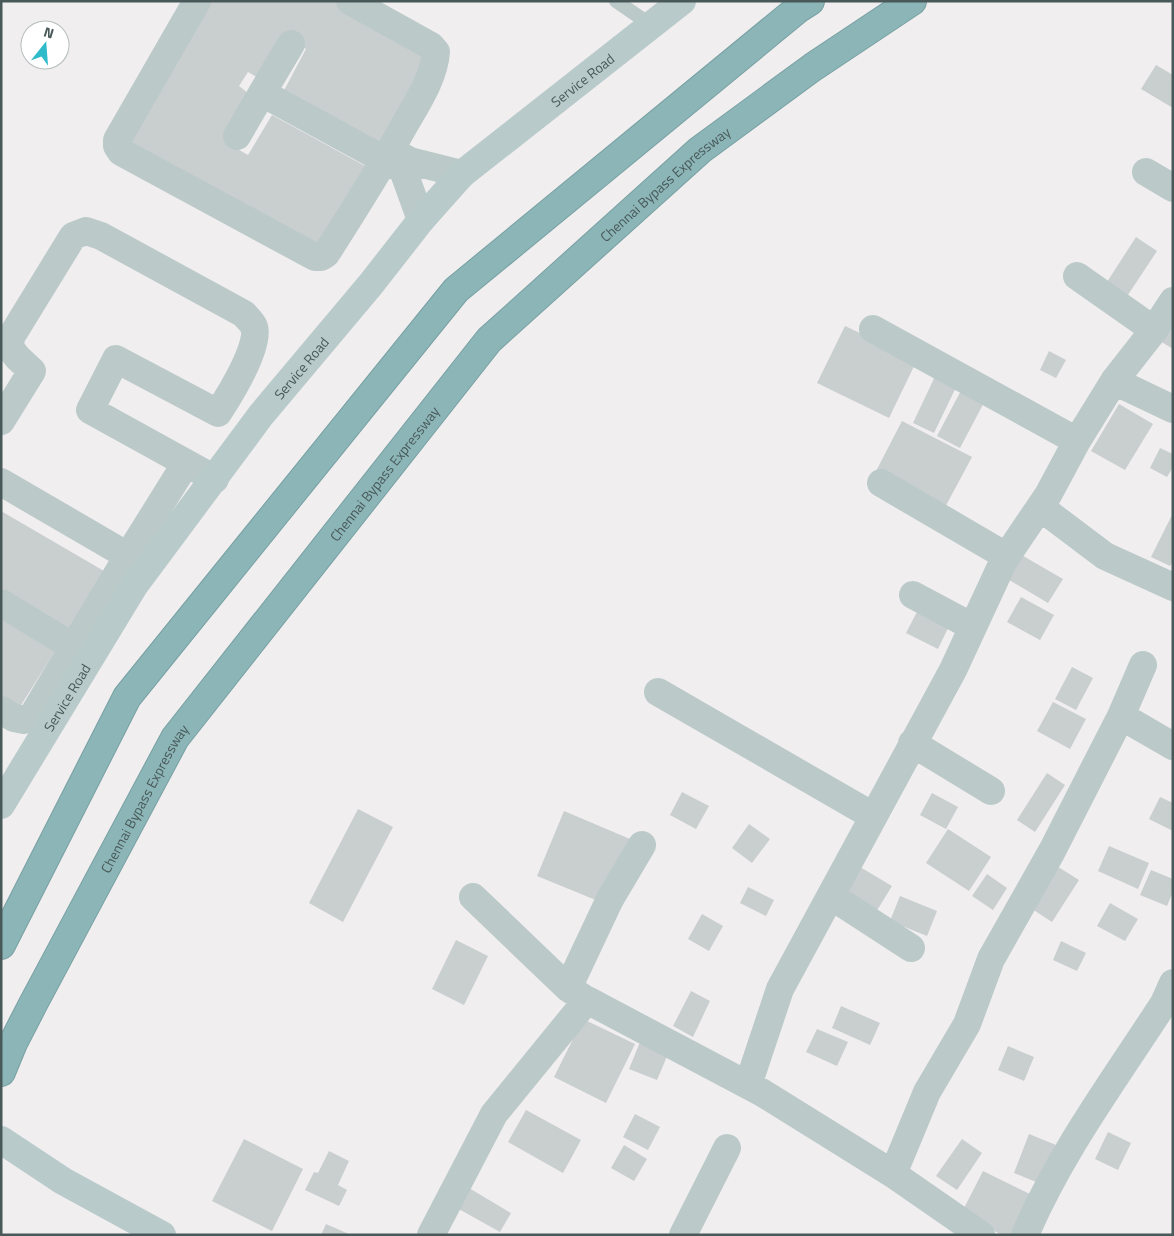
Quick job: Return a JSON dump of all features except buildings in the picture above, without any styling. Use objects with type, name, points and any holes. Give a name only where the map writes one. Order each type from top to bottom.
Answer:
[{"type":"highway","points":[[1,945],[127,697],[456,290],[799,8],[810,1]]},
{"type":"highway","name":"Chennai Bypass Expressway","points":[[1,1072],[13,1043],[175,738],[489,340],[700,150],[813,67],[912,1]]},
{"type":"street","points":[[197,1],[117,140],[117,146],[121,152],[315,257],[321,257],[326,254],[421,96],[436,63],[436,52],[431,46],[350,1]]},
{"type":"street","name":"Service Road","points":[[5,792],[83,652],[251,430],[421,220],[462,174],[682,1]]},
{"type":"street","points":[[237,136],[291,44]]},
{"type":"street","points":[[262,93],[387,155],[462,174]]},
{"type":"street","points":[[387,155],[403,170],[421,220]]},
{"type":"street","points":[[1146,172],[1173,188]]},
{"type":"street","points":[[1,421],[32,371],[10,348],[11,336],[72,236],[86,231],[101,236],[244,314],[254,326],[256,340],[242,371],[218,413]]},
{"type":"street","points":[[1077,276],[1154,330]]},
{"type":"street","points":[[748,1085],[780,989],[952,670],[1006,556],[1040,508],[1077,441],[1114,381],[1154,330],[1173,301]]},
{"type":"street","points":[[873,328],[1077,441]]},
{"type":"street","points":[[215,479],[90,410],[116,359],[251,430]]},
{"type":"street","points":[[1114,381],[1173,409]]},
{"type":"street","points":[[1,710],[14,718],[24,720],[33,714],[83,652],[128,556],[186,463]]},
{"type":"street","points":[[1,482],[128,556]]},
{"type":"street","points":[[881,482],[1006,556]]},
{"type":"street","points":[[1040,508],[1106,556],[1173,587]]},
{"type":"street","points":[[913,595],[973,627]]},
{"type":"street","points":[[1,604],[83,652]]},
{"type":"street","points":[[893,1174],[926,1092],[967,1024],[991,959],[1052,851],[1121,716],[1143,665]]},
{"type":"street","points":[[658,692],[873,816]]},
{"type":"street","points":[[1121,716],[1173,746]]},
{"type":"street","points":[[912,744],[991,791]]},
{"type":"street","points":[[431,1235],[494,1114],[578,994],[610,899],[642,845]]},
{"type":"street","points":[[830,896],[911,948]]},
{"type":"street","points":[[473,897],[578,994],[748,1085],[893,1174],[981,1235]]},
{"type":"street","points":[[1026,1235],[1041,1198],[1076,1135],[1164,1003],[1173,983]]},
{"type":"street","points":[[1,1140],[63,1181],[162,1235]]},
{"type":"street","points":[[683,1235],[728,1148]]},
{"type":"lane","points":[[616,1],[651,25]]}]
